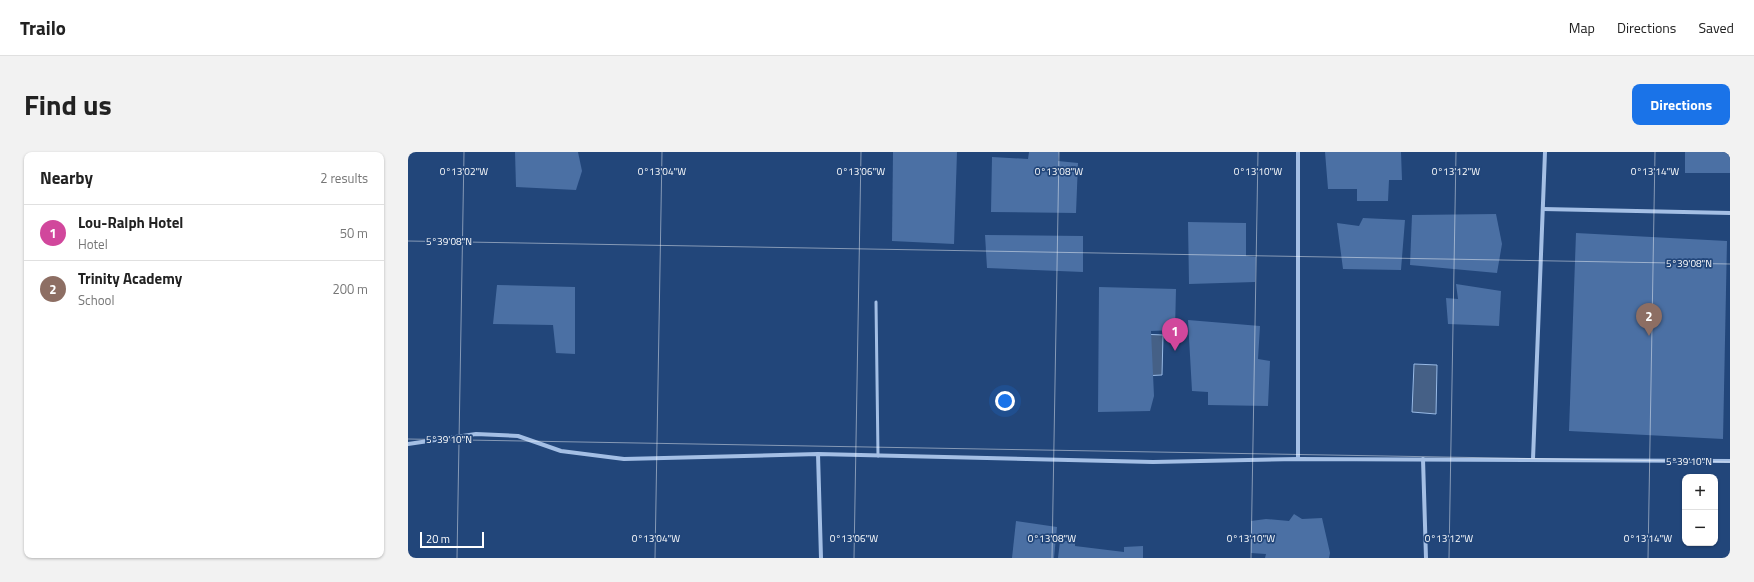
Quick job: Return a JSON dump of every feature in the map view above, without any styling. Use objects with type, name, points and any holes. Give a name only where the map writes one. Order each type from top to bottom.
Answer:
[{"type":"street","points":[[1298,152],[1298,458]]},
{"type":"street","points":[[1533,459],[1545,152]]},
{"type":"street","points":[[1542,209],[1730,213]]},
{"type":"street","points":[[408,444],[476,434],[518,436],[561,451],[624,459],[818,454],[1153,462],[1298,458],[1730,461]]},
{"type":"street","points":[[818,454],[822,558]]},
{"type":"street","points":[[1423,459],[1426,558]]},
{"type":"lane","points":[[876,302],[878,456]]},
{"type":"water","points":[[1140,334],[1163,335],[1162,375],[1142,376]]},
{"type":"water","points":[[1414,364],[1437,365],[1436,414],[1412,412]]},
{"type":"building","points":[[515,152],[578,152],[582,171],[576,190],[516,187]]},
{"type":"building","points":[[893,152],[957,152],[954,244],[892,241]]},
{"type":"building","points":[[1029,152],[1059,152],[1058,161],[1078,163],[1076,213],[991,212],[992,157],[1028,159]]},
{"type":"building","points":[[1325,152],[1401,152],[1402,180],[1389,180],[1388,201],[1357,201],[1357,189],[1328,189]]},
{"type":"building","points":[[1685,152],[1730,152],[1730,173],[1685,173]]},
{"type":"building","points":[[1496,214],[1502,244],[1497,273],[1410,265],[1412,215]]},
{"type":"building","points":[[1363,218],[1405,220],[1401,270],[1343,269],[1337,223],[1359,226]]},
{"type":"building","points":[[1188,222],[1246,223],[1246,256],[1256,257],[1255,282],[1189,284]]},
{"type":"building","points":[[1576,233],[1727,241],[1723,439],[1569,431]]},
{"type":"building","points":[[985,235],[1083,236],[1083,272],[987,268]]},
{"type":"building","points":[[1456,284],[1501,291],[1499,326],[1448,324],[1446,298],[1458,299]]},
{"type":"building","points":[[497,285],[575,287],[575,354],[556,353],[553,325],[493,324]]},
{"type":"building","points":[[1099,287],[1176,289],[1175,330],[1151,331],[1154,396],[1150,411],[1098,412]]},
{"type":"building","points":[[1188,320],[1260,326],[1258,359],[1270,361],[1268,406],[1208,405],[1208,392],[1192,391]]},
{"type":"building","points":[[1294,514],[1302,519],[1322,518],[1330,553],[1329,558],[1265,558],[1266,554],[1251,553],[1251,521],[1266,519],[1289,521]]},
{"type":"building","points":[[1016,521],[1057,527],[1054,558],[1012,558]]},
{"type":"building","points":[[1060,541],[1075,541],[1075,546],[1124,552],[1124,547],[1143,546],[1143,558],[1058,558]]},
{"type":"place","name":"Trinity Academy","points":[[1649,336]]},
{"type":"place","name":"Lou-Ralph Hotel","points":[[1175,351]]}]
